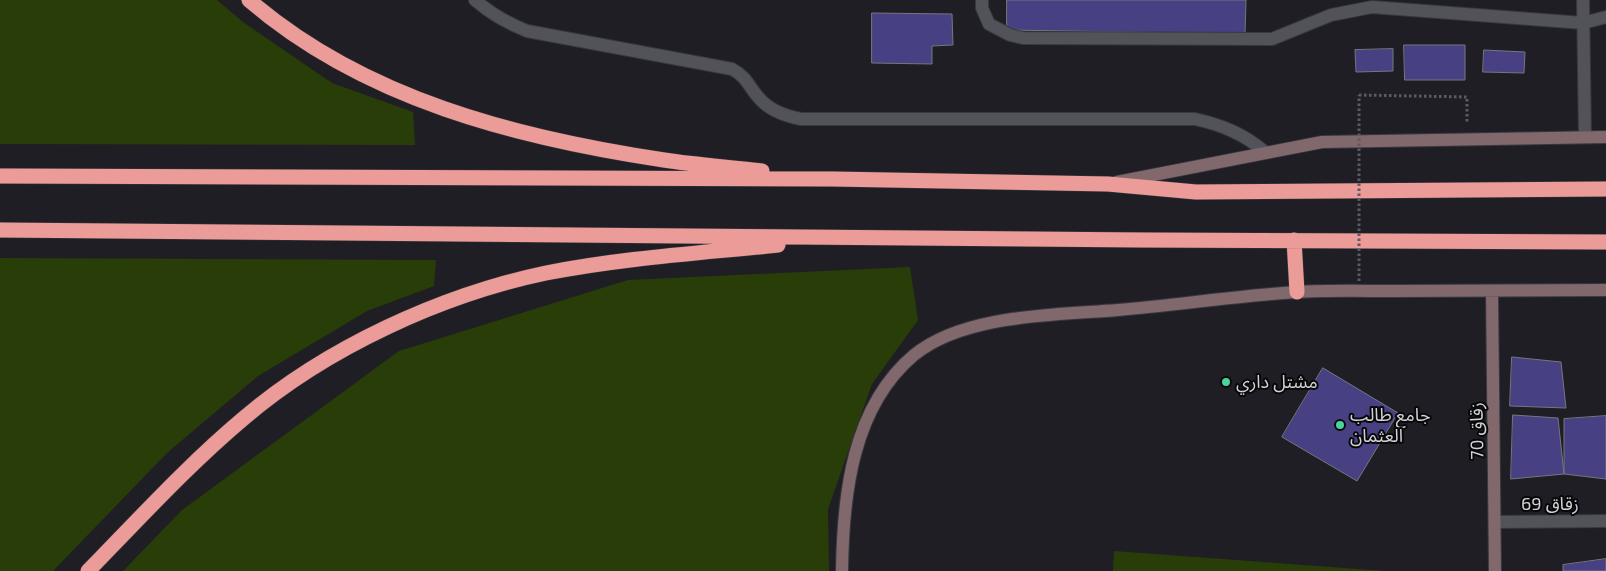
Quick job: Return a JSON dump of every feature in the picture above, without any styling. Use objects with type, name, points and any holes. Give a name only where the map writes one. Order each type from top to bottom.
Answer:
[{"type":"highway","points":[[249,0],[312,47],[367,78],[428,103],[487,122],[549,140],[666,161],[833,179]]},
{"type":"highway","points":[[0,176],[833,179],[1108,184],[1196,192],[1606,189]]},
{"type":"highway","points":[[0,230],[1606,242]]},
{"type":"highway","points":[[88,571],[186,471],[244,417],[303,374],[360,342],[421,312],[482,289],[546,273],[618,262],[854,237]]},
{"type":"highway","points":[[1294,240],[1297,292]]},
{"type":"street","points":[[475,0],[508,23],[527,31],[732,69],[748,81],[759,99],[766,106],[789,117],[801,119],[1195,119],[1229,129],[1254,143],[1265,152]]},
{"type":"street","points":[[982,0],[982,8],[989,24],[1010,35],[1023,38],[1272,38],[1331,15],[1372,7],[1583,22],[1606,17]]},
{"type":"street","points":[[1583,0],[1585,137]]},
{"type":"street","points":[[1108,184],[1322,142],[1606,137]]},
{"type":"street","points":[[842,571],[845,511],[850,479],[864,426],[873,406],[894,376],[914,355],[932,342],[954,333],[992,323],[1033,316],[1297,292],[1606,290]]},
{"type":"street","name":"زقاق 70","points":[[1492,291],[1496,571]]},
{"type":"street","name":"زقاق 69","points":[[1495,522],[1606,521]]},
{"type":"path","points":[[1359,281],[1359,95],[1467,96],[1467,140]]},
{"type":"green space","points":[[0,0],[217,0],[243,22],[332,83],[413,112],[415,145],[0,144]]},
{"type":"green space","points":[[0,258],[436,260],[434,286],[367,311],[258,376],[167,453],[53,571],[0,571]]},
{"type":"green space","points":[[910,267],[918,320],[872,384],[828,509],[829,571],[123,571],[182,510],[399,351],[628,280]]},
{"type":"green space","points":[[1114,551],[1385,571],[1113,571]]},
{"type":"building","points":[[1007,0],[1246,0],[1245,34],[1007,30]]},
{"type":"building","points":[[872,13],[952,14],[953,45],[932,46],[932,64],[872,63]]},
{"type":"building","points":[[1404,45],[1465,45],[1465,80],[1405,80]]},
{"type":"building","points":[[1393,49],[1393,71],[1356,72],[1355,50]]},
{"type":"building","points":[[1484,50],[1525,52],[1524,73],[1483,72]]},
{"type":"building","points":[[1512,357],[1561,362],[1566,408],[1510,406]]},
{"type":"building","name":"جامع طالب العثمان","points":[[1323,368],[1398,413],[1357,481],[1282,437]]},
{"type":"building","points":[[1513,415],[1558,418],[1564,474],[1511,479]]},
{"type":"building","points":[[1606,416],[1606,479],[1564,474],[1564,419]]},
{"type":"building","points":[[1606,559],[1606,571],[1563,571],[1563,565]]},
{"type":"place","name":"مشتل داري","points":[[1226,382]]},
{"type":"place","name":"جامع طالب العثمان","points":[[1340,425]]}]
